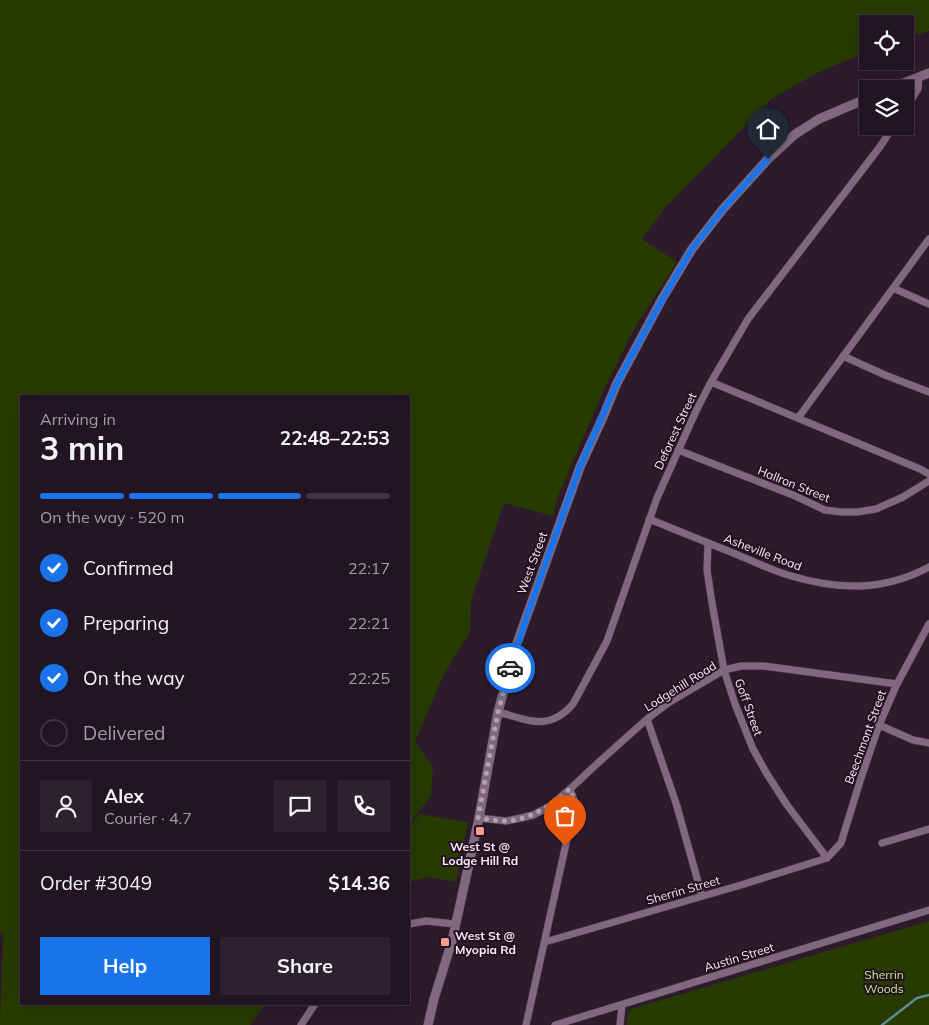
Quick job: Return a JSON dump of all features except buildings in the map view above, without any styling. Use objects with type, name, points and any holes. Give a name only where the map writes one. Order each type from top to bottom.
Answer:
[{"type":"street","points":[[912,80],[929,73]]},
{"type":"street","points":[[914,95],[918,88],[920,77]]},
{"type":"street","name":"West Street","points":[[428,1025],[452,941],[498,712],[516,646],[580,467],[617,383],[662,300],[697,242],[723,209],[768,159],[794,135],[819,120],[859,102]]},
{"type":"street","name":"Deforest Street","points":[[498,712],[541,723],[555,719],[565,713],[573,704],[607,641],[649,519],[678,450],[711,382],[748,319],[888,135]]},
{"type":"street","points":[[798,418],[929,239]]},
{"type":"street","points":[[893,288],[929,304]]},
{"type":"street","points":[[843,356],[929,392]]},
{"type":"street","points":[[711,382],[920,468],[929,474]]},
{"type":"street","name":"Hallron Street","points":[[678,450],[793,495],[825,510],[841,512],[876,509],[903,497],[929,481]]},
{"type":"street","name":"Asheville Road","points":[[649,519],[786,574],[823,584],[875,586],[900,580],[929,567]]},
{"type":"street","name":"Goff Street","points":[[708,543],[707,570],[724,670],[735,704],[753,749],[767,774],[787,805],[828,858]]},
{"type":"street","name":"Beechmont Street","points":[[828,858],[841,843],[879,725],[897,684],[929,624]]},
{"type":"street","name":"Lodgehill Road","points":[[478,818],[506,821],[533,815],[547,808],[647,719],[668,703],[724,670],[741,666],[764,666],[897,684]]},
{"type":"street","points":[[647,719],[676,803],[702,896]]},
{"type":"street","points":[[879,725],[913,740],[929,742]]},
{"type":"street","points":[[526,1025],[572,812],[574,800],[570,789]]},
{"type":"street","points":[[882,843],[929,829]]},
{"type":"street","name":"Sherrin Street","points":[[544,942],[828,858]]},
{"type":"street","name":"Austin Street","points":[[556,1025],[929,910]]},
{"type":"street","points":[[410,924],[426,920],[455,924]]},
{"type":"street","points":[[301,1025],[315,1005]]},
{"type":"street","points":[[620,1025],[622,1005]]},
{"type":"green space","points":[[0,0],[929,0],[929,31],[914,36],[914,15],[859,15],[859,55],[817,73],[771,99],[664,209],[642,239],[677,262],[634,329],[602,394],[559,494],[553,516],[504,503],[471,600],[470,632],[444,674],[415,742],[433,766],[431,796],[410,824],[410,395],[20,395],[20,1005],[264,1005],[250,1025],[0,1025],[3,934],[0,933]]},
{"type":"green space","points":[[420,814],[468,822],[456,882],[429,877],[410,882],[410,825]]},
{"type":"green space","name":"Sherrin Woods","points":[[929,921],[929,1025],[627,1025],[628,1012],[631,1009]]},
{"type":"waterway","points":[[882,1025],[917,998],[929,995]]},
{"type":"way so far","points":[[510,668],[498,712],[478,818],[506,821],[533,815],[547,808],[570,789],[574,800],[565,846]]},
{"type":"place","name":"West St @ Lodge Hill Rd","points":[[480,831]]},
{"type":"place","name":"West St @ Myopia Rd","points":[[445,942]]},
{"type":"route","points":[[510,668],[516,646],[580,467],[633,351],[692,249],[723,209],[768,159]]}]
